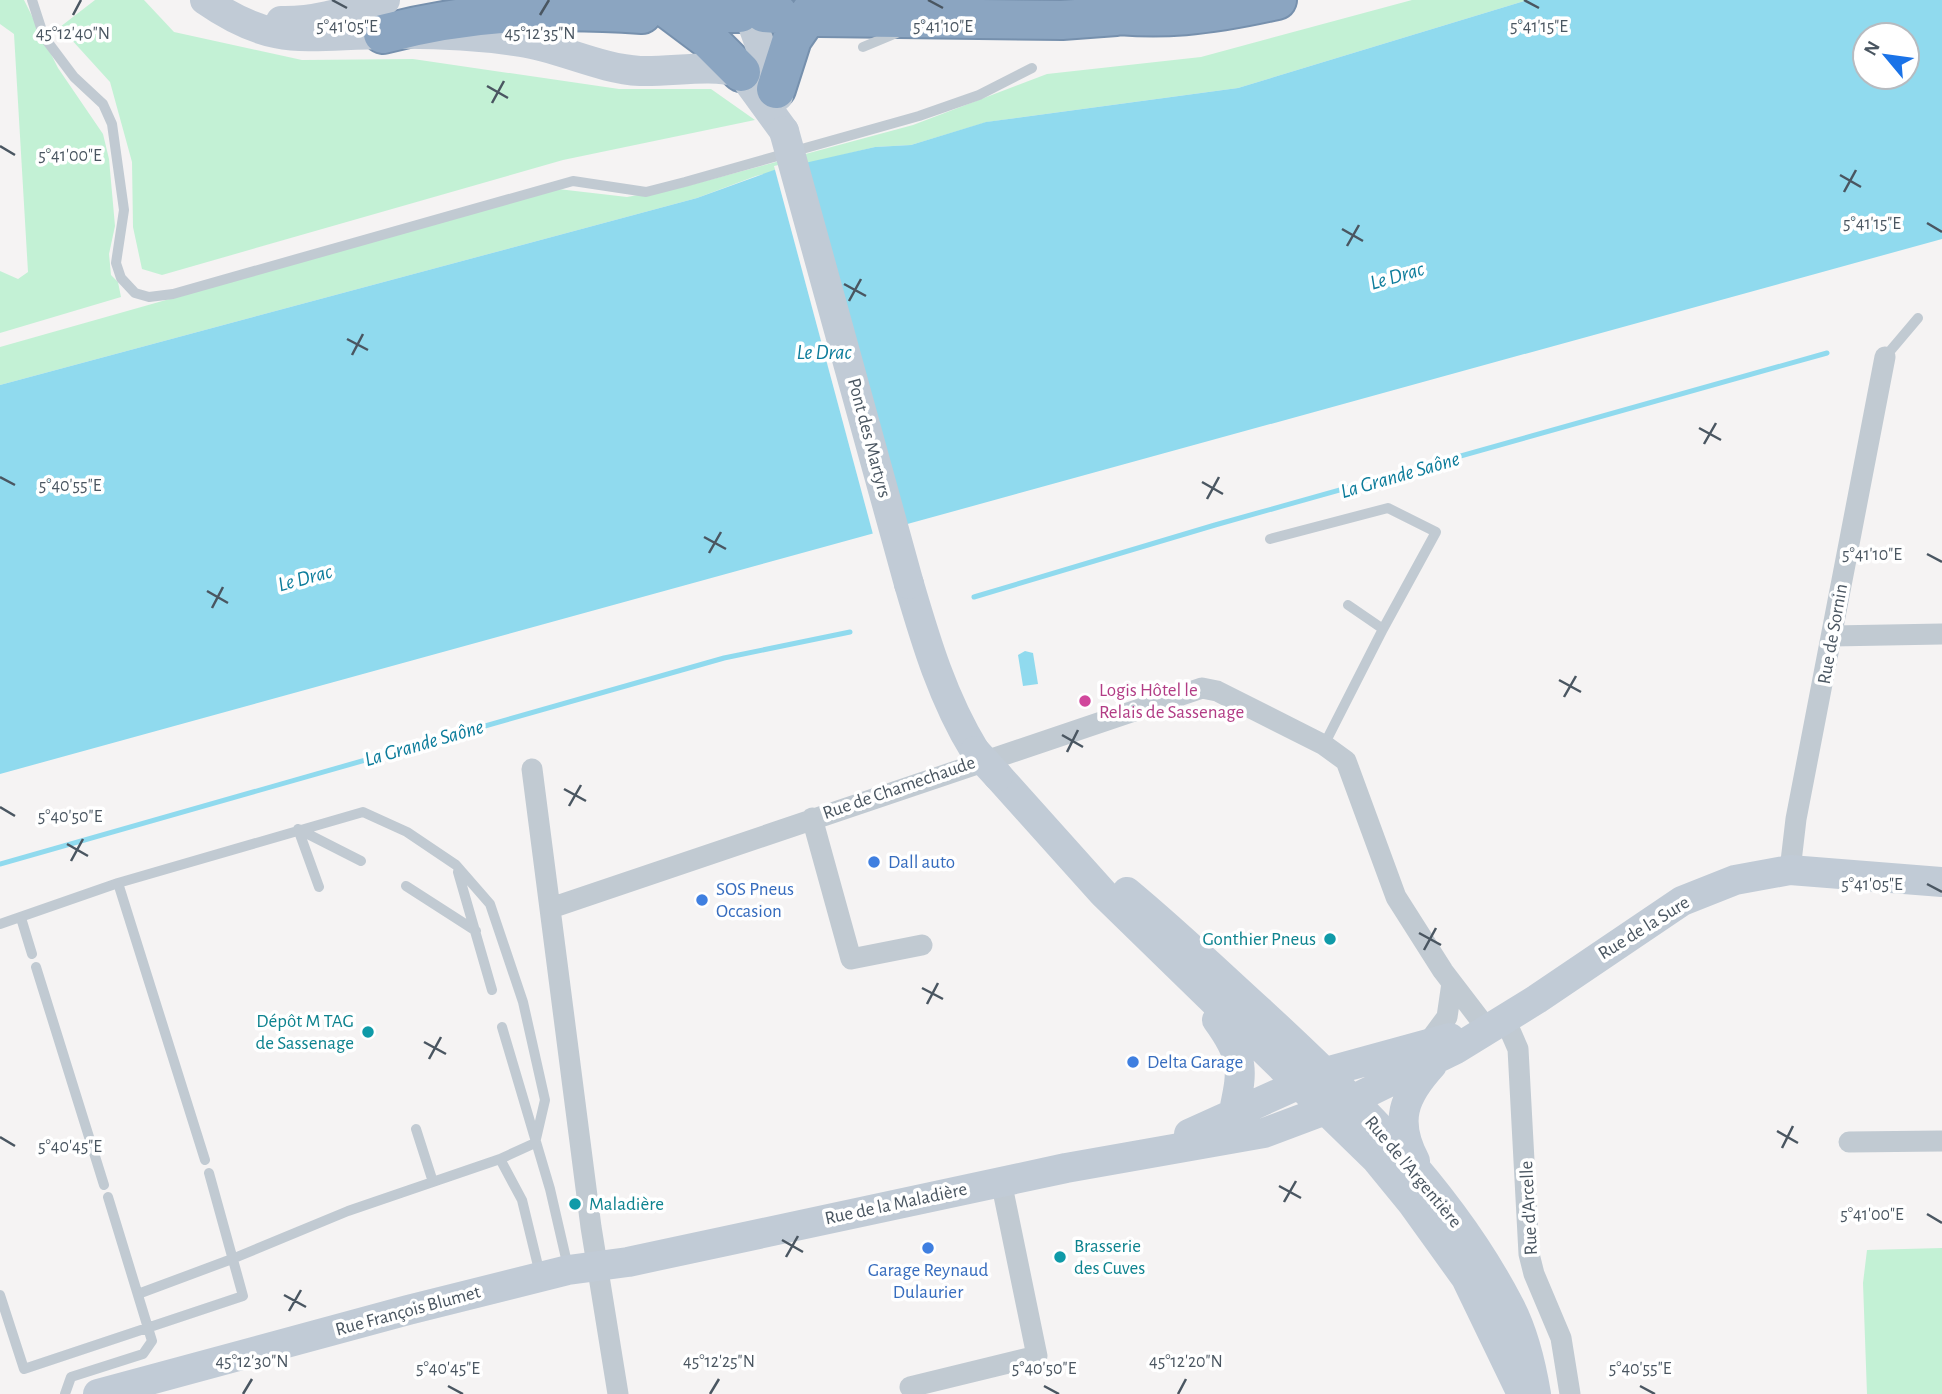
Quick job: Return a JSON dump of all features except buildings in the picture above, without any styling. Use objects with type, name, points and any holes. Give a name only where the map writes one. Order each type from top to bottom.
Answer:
[{"type":"highway","points":[[1031,0],[1116,16]]},
{"type":"highway","points":[[776,89],[792,39],[820,8],[931,18],[1062,20],[1116,16],[1191,17],[1278,0]]},
{"type":"highway","points":[[384,17],[423,23],[561,9],[649,7],[708,39],[741,72]]},
{"type":"highway","points":[[693,13],[757,10]]},
{"type":"main road","points":[[205,0],[262,31],[292,37],[384,17],[522,42],[639,71],[706,67],[741,72],[784,131]]},
{"type":"main road","name":"Pont des Martyrs","points":[[757,10],[784,131],[931,657],[961,728],[975,751],[1041,820]]},
{"type":"main road","points":[[1041,820],[1103,893],[1172,960],[1227,1033],[1240,1059],[1241,1078],[1231,1125]]},
{"type":"main road","name":"Rue de l'Argentière","points":[[1041,820],[1168,926],[1326,1072],[1424,1180],[1454,1217],[1509,1304],[1531,1366],[1536,1394]]},
{"type":"main road","name":"Rue de la Sure","points":[[1324,1108],[1352,1100],[1432,1051],[1497,1024],[1682,901],[1735,880],[1790,870],[1942,882]]},
{"type":"main road","name":"Rue de l'Argentière","points":[[1172,960],[1376,1159],[1405,1194],[1466,1278],[1522,1394]]},
{"type":"main road","points":[[1424,1180],[1406,1145],[1402,1127],[1405,1104],[1432,1051]]},
{"type":"main road","name":"Rue de la Sure","points":[[1326,1072],[1432,1051]]},
{"type":"main road","name":"Rue de la Maladière","points":[[598,1265],[628,1262],[1153,1150],[1231,1125],[1297,1083],[1326,1072]]},
{"type":"main road","name":"Rue de la Maladière","points":[[1231,1125],[1264,1133],[1324,1108]]},
{"type":"main road","name":"Rue François Blumet","points":[[98,1394],[555,1273],[598,1265]]},
{"type":"street","name":"Rue de Sornin","points":[[1790,870],[1796,818],[1885,357]]},
{"type":"street","points":[[1832,636],[1942,634]]},
{"type":"street","name":"Rue de Chamechaude","points":[[551,908],[1202,688],[1217,691],[1324,745],[1346,761],[1396,897],[1452,983],[1497,1024]]},
{"type":"street","points":[[532,769],[598,1265],[618,1394]]},
{"type":"street","points":[[812,818],[851,958],[922,945]]},
{"type":"street","points":[[1432,1051],[1447,1017],[1452,983]]},
{"type":"street","name":"Rue d'Arcelle","points":[[1497,1024],[1518,1049],[1530,1254],[1534,1274],[1562,1338],[1570,1394]]},
{"type":"street","points":[[1849,1142],[1942,1141]]},
{"type":"street","points":[[910,1387],[1037,1356],[1002,1181]]},
{"type":"lane","points":[[32,0],[44,37],[74,77],[103,104],[112,124],[124,210],[116,263],[125,285],[149,298],[173,294],[573,181],[646,192],[685,183],[919,116],[979,95],[1032,68]]},
{"type":"lane","points":[[863,47],[931,18]]},
{"type":"lane","points":[[1885,357],[1918,318]]},
{"type":"lane","points":[[1270,539],[1388,508],[1436,532],[1324,745]]},
{"type":"lane","points":[[1348,605],[1384,629]]},
{"type":"lane","points":[[0,924],[118,883],[363,812],[408,832],[456,865],[490,904],[523,1002],[545,1100],[535,1143]]},
{"type":"lane","points":[[298,829],[361,861]]},
{"type":"lane","points":[[298,829],[319,887]]},
{"type":"lane","points":[[456,865],[492,990]]},
{"type":"lane","points":[[118,883],[205,1160]]},
{"type":"lane","points":[[406,886],[476,931]]},
{"type":"lane","points":[[21,918],[32,954]]},
{"type":"lane","points":[[36,967],[104,1185]]},
{"type":"lane","points":[[502,1027],[555,1208],[555,1273]]},
{"type":"lane","points":[[416,1129],[433,1182]]},
{"type":"lane","points":[[138,1294],[348,1211],[500,1159],[535,1143]]},
{"type":"lane","points":[[500,1159],[555,1273]]},
{"type":"lane","points":[[0,1295],[24,1369],[243,1296],[209,1173]]},
{"type":"lane","points":[[65,1394],[71,1377],[143,1354],[152,1341],[108,1197]]},
{"type":"green space","points":[[0,0],[24,0],[58,68],[103,134],[109,159],[115,226],[109,254],[111,275],[118,282],[121,297],[0,333],[0,271],[18,279],[28,272],[14,34],[0,24]]},
{"type":"green space","points":[[95,0],[144,0],[174,32],[302,60],[413,59],[619,89],[711,89],[755,120],[563,160],[162,275],[142,269],[133,227],[132,162],[110,82],[60,27]]},
{"type":"green space","points":[[1412,0],[1528,0],[1238,88],[987,122],[911,145],[875,147],[756,176],[697,198],[0,385],[0,347],[558,189],[627,197],[683,187],[913,125],[1047,74],[1201,57]]},
{"type":"green space","points":[[1942,1248],[1942,1394],[1867,1394],[1863,1283],[1867,1250]]},
{"type":"water","name":"Le Drac","points":[[1528,0],[1942,0],[1942,239],[0,774],[0,385],[697,198],[774,170],[875,147],[911,145],[986,122],[1238,88]]},
{"type":"water","points":[[1025,651],[1033,653],[1038,684],[1023,686],[1018,655]]},
{"type":"pier","points":[[805,159],[905,529],[874,538],[774,166]]},
{"type":"waterway","name":"La Grande Saône","points":[[974,597],[1215,525],[1827,353]]},
{"type":"waterway","name":"La Grande Saône","points":[[0,864],[724,658],[850,632]]},
{"type":"place","name":"Logis Hôtel le Relais de Sassenage","points":[[1085,701]]},
{"type":"place","name":"Dall auto","points":[[874,862]]},
{"type":"place","name":"SOS Pneus Occasion","points":[[702,900]]},
{"type":"place","name":"Gonthier Pneus","points":[[1330,939]]},
{"type":"place","name":"Dépôt M TAG de Sassenage","points":[[368,1032]]},
{"type":"place","name":"Delta Garage","points":[[1133,1062]]},
{"type":"place","name":"Maladière","points":[[575,1204]]},
{"type":"place","name":"Garage Reynaud Dulaurier","points":[[928,1248]]},
{"type":"place","name":"Brasserie des Cuves","points":[[1060,1257]]}]
